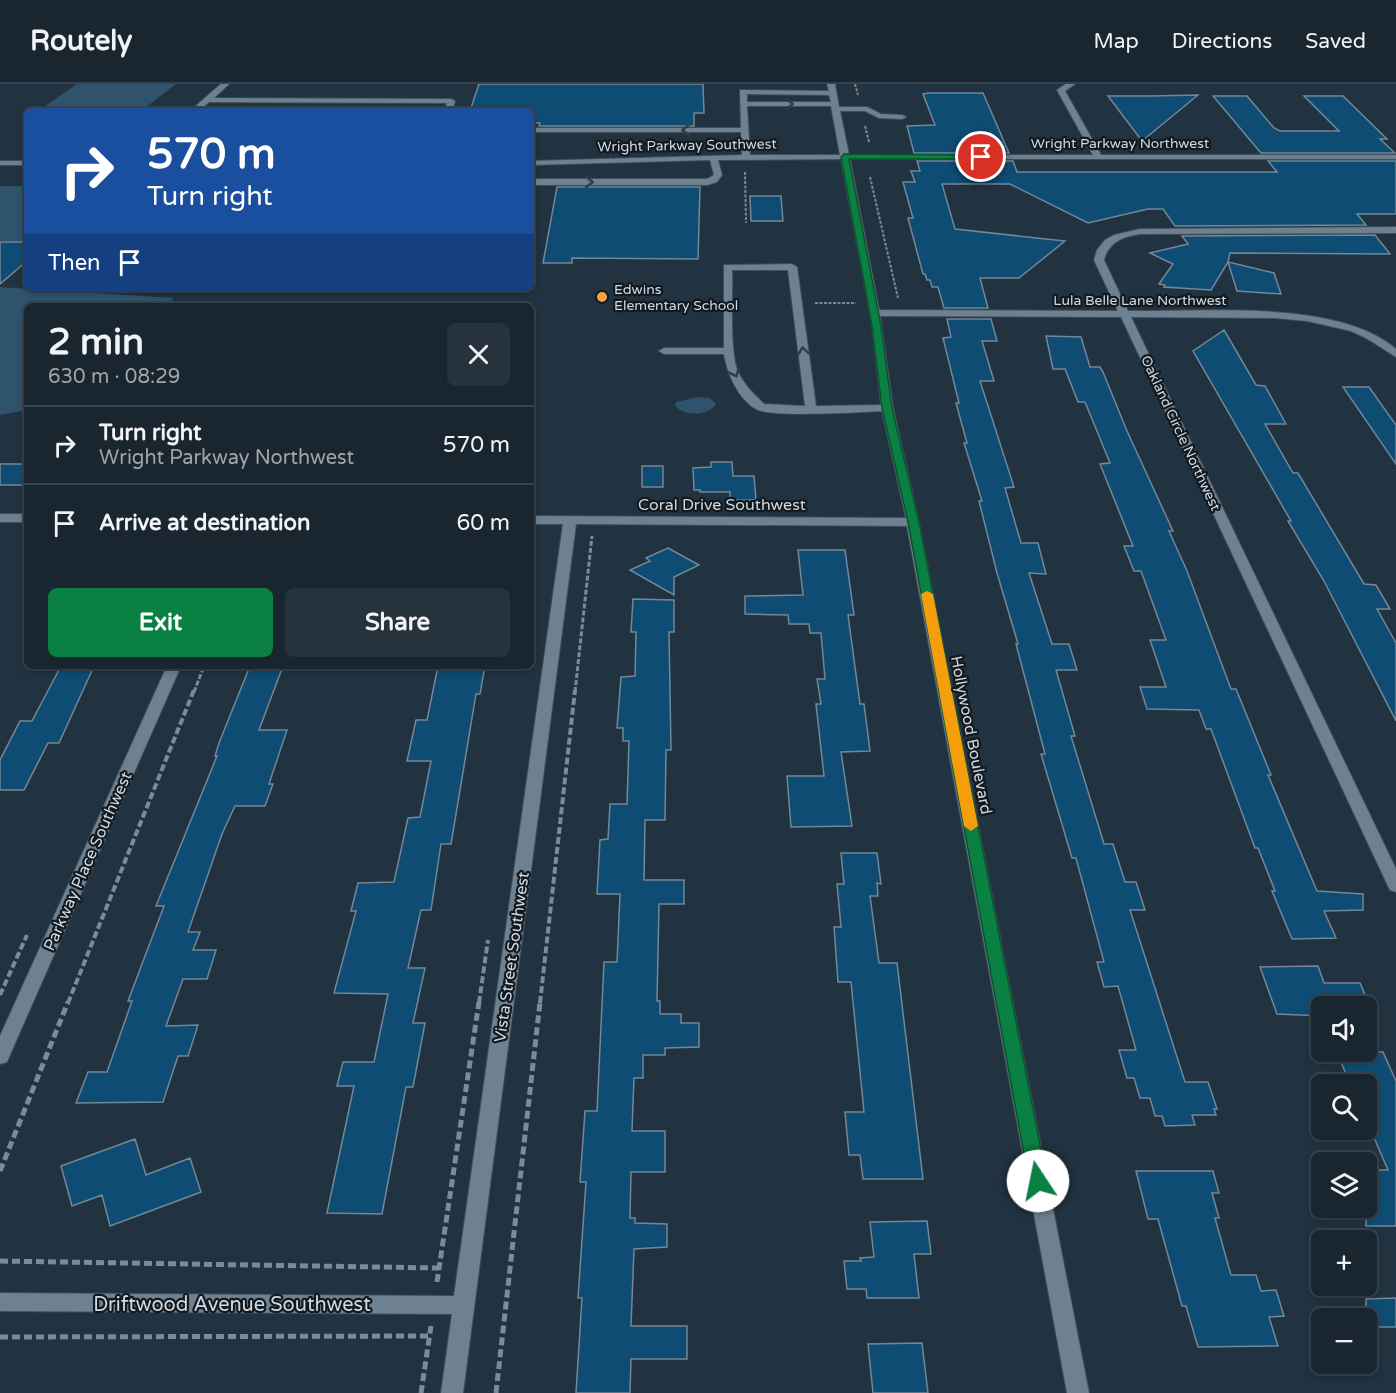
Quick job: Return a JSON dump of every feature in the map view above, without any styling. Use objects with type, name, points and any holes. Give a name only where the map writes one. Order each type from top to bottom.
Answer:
[{"type":"street","points":[[198,108],[225,84]]},
{"type":"street","points":[[1071,84],[1061,90],[1098,157]]},
{"type":"street","points":[[745,161],[743,88],[833,98],[867,109],[879,116],[902,117]]},
{"type":"street","points":[[744,104],[833,98]]},
{"type":"street","name":"Hollywood Boulevard","points":[[833,98],[873,308],[887,408],[914,522],[1078,1393]]},
{"type":"street","points":[[208,100],[451,101],[449,108]]},
{"type":"street","points":[[534,130],[744,130]]},
{"type":"street","name":"Wright Parkway Northwest","points":[[844,157],[1396,157]]},
{"type":"street","name":"Wright Parkway Southwest","points":[[534,163],[713,158],[745,161],[844,157]]},
{"type":"street","points":[[534,182],[707,182],[714,180],[718,175],[713,158]]},
{"type":"street","points":[[0,163],[24,163]]},
{"type":"street","name":"Oakland Circle Northwest","points":[[1396,230],[1172,230],[1127,234],[1108,243],[1099,252],[1099,260],[1124,314],[1396,886]]},
{"type":"street","points":[[811,409],[792,267],[727,267],[729,351],[732,370],[745,392],[759,407],[775,410],[887,408]]},
{"type":"street","name":"Lula Belle Lane Northwest","points":[[873,308],[901,313],[1275,315],[1314,319],[1368,335],[1396,354]]},
{"type":"street","points":[[664,351],[729,351]]},
{"type":"street","points":[[0,518],[24,518]]},
{"type":"street","name":"Coral Drive Southwest","points":[[534,520],[914,522]]},
{"type":"street","name":"Vista Street Southwest","points":[[452,1393],[570,520]]},
{"type":"street","name":"Parkway Place Southwest","points":[[0,1057],[173,669]]},
{"type":"street","name":"Driftwood Avenue Southwest","points":[[0,1302],[464,1305]]},
{"type":"path","points":[[745,161],[746,223]]},
{"type":"path","points":[[870,176],[901,313]]},
{"type":"path","points":[[796,303],[873,308]]},
{"type":"path","points":[[496,1393],[592,529]]},
{"type":"path","points":[[0,1171],[203,669]]},
{"type":"path","points":[[421,1393],[488,938]]},
{"type":"path","points":[[0,1261],[439,1268]]},
{"type":"path","points":[[0,1336],[430,1336]]},
{"type":"shaded area","points":[[77,84],[176,84],[145,108],[42,108]]},
{"type":"shaded area","points":[[0,186],[24,186],[24,241],[0,241]]},
{"type":"shaded area","points":[[0,287],[24,289],[24,291],[63,291],[174,298],[170,303],[24,303],[24,411],[0,415]]},
{"type":"shaded area","points":[[698,397],[710,398],[716,404],[708,411],[697,414],[679,410],[675,406],[676,402]]},
{"type":"building","points":[[479,84],[703,84],[704,113],[694,113],[694,126],[539,126],[540,123],[534,123],[534,108],[471,108]]},
{"type":"building","points":[[983,93],[1009,153],[914,153],[907,126],[935,125],[923,94]]},
{"type":"building","points":[[1198,95],[1142,141],[1108,96],[1149,96]]},
{"type":"building","points":[[1213,96],[1247,96],[1274,128],[1280,131],[1339,131],[1304,96],[1343,96],[1387,139],[1380,139],[1395,153],[1261,153]]},
{"type":"building","points":[[917,161],[1013,161],[1017,172],[1277,172],[1268,161],[1396,161],[1396,214],[1357,214],[1366,225],[1175,226],[1163,209],[1148,209],[1088,223],[1010,184],[942,184],[955,229],[1065,241],[1019,278],[980,278],[988,308],[944,308],[938,287],[932,287],[930,280],[927,280],[923,274],[908,218],[913,218],[903,182],[915,182],[911,171],[920,171]]},
{"type":"building","points":[[557,187],[700,187],[698,259],[572,258],[572,263],[543,263]]},
{"type":"building","points":[[750,196],[781,196],[783,221],[751,221]]},
{"type":"building","points":[[1375,235],[1390,254],[1230,253],[1228,262],[1211,290],[1164,287],[1165,285],[1159,284],[1173,264],[1150,253],[1188,244],[1182,236]]},
{"type":"building","points":[[0,242],[24,242],[24,264],[0,284]]},
{"type":"building","points":[[1228,262],[1274,273],[1281,294],[1237,291]]},
{"type":"building","points":[[947,319],[991,319],[997,341],[982,341],[994,381],[980,381],[1014,487],[1005,488],[1021,543],[1038,543],[1046,574],[1029,573],[1052,644],[1069,644],[1077,670],[1056,670],[1075,736],[1071,736],[1104,844],[1113,844],[1125,882],[1136,882],[1145,910],[1130,910],[1185,1082],[1208,1082],[1217,1109],[1214,1109],[1216,1115],[1192,1115],[1195,1125],[1165,1126],[1162,1116],[1155,1116],[1150,1098],[1140,1098],[1134,1078],[1127,1078],[1119,1050],[1136,1050],[1118,986],[1104,987],[1097,962],[1104,962],[1076,858],[1072,858],[1041,754],[1045,754],[1016,644],[1018,644],[997,573],[979,501],[982,501],[964,443],[967,443],[956,403],[959,403],[943,338],[951,337]]},
{"type":"building","points":[[1224,330],[1256,385],[1265,386],[1286,424],[1265,424],[1293,473],[1298,473],[1364,584],[1376,585],[1390,609],[1377,609],[1396,643],[1396,721],[1324,581],[1193,351]]},
{"type":"building","points":[[1046,336],[1081,337],[1090,367],[1100,367],[1103,372],[1127,431],[1173,531],[1169,531],[1187,571],[1231,689],[1236,689],[1271,775],[1268,775],[1317,891],[1363,894],[1363,910],[1324,911],[1336,938],[1292,939],[1211,729],[1206,729],[1199,710],[1147,709],[1140,687],[1166,687],[1150,640],[1166,640],[1141,571],[1134,571],[1124,546],[1133,546],[1100,464],[1110,463],[1085,402],[1078,402],[1065,369],[1053,369]]},
{"type":"building","points":[[1343,387],[1369,387],[1396,425],[1396,464]]},
{"type":"building","points":[[711,462],[732,462],[733,476],[754,476],[756,500],[730,500],[730,492],[694,490],[693,468],[711,467]]},
{"type":"building","points":[[0,464],[24,464],[24,485],[0,485]]},
{"type":"building","points":[[642,466],[663,466],[663,487],[642,487]]},
{"type":"building","points":[[668,548],[699,565],[674,577],[674,595],[630,570],[650,561],[646,558]]},
{"type":"building","points":[[798,550],[845,550],[854,615],[848,615],[860,704],[864,704],[870,751],[841,752],[852,826],[791,827],[787,776],[824,776],[816,704],[821,704],[817,679],[825,679],[821,633],[810,633],[809,624],[789,624],[788,615],[745,614],[745,596],[803,595]]},
{"type":"building","points":[[633,599],[674,600],[674,632],[669,632],[671,750],[666,750],[665,820],[645,820],[644,880],[684,880],[684,904],[659,904],[657,1001],[660,1001],[660,1014],[681,1014],[681,1023],[699,1023],[699,1047],[665,1048],[665,1055],[643,1055],[643,1078],[634,1078],[632,1131],[665,1131],[665,1172],[631,1172],[630,1218],[635,1218],[635,1223],[667,1224],[667,1247],[634,1249],[631,1326],[687,1326],[687,1359],[631,1359],[630,1393],[576,1393],[582,1298],[578,1298],[586,1182],[580,1182],[585,1111],[597,1111],[604,962],[617,962],[620,894],[597,894],[600,840],[608,839],[610,804],[627,804],[629,741],[623,741],[623,728],[617,728],[621,677],[635,676],[636,632],[631,632]]},
{"type":"building","points":[[59,669],[93,669],[59,743],[48,743],[24,790],[0,790],[0,760],[20,721],[32,721]]},
{"type":"building","points":[[249,669],[282,669],[259,730],[287,730],[269,784],[273,784],[265,806],[235,806],[222,834],[188,932],[200,932],[193,950],[216,950],[207,979],[183,979],[166,1026],[198,1025],[188,1056],[178,1056],[163,1102],[76,1103],[88,1072],[107,1072],[132,1001],[128,1001],[164,906],[156,906],[217,756],[215,756]]},
{"type":"building","points":[[437,669],[484,669],[480,694],[476,694],[451,844],[441,844],[431,910],[421,910],[408,968],[425,968],[413,1023],[425,1023],[413,1087],[406,1087],[382,1214],[327,1213],[354,1086],[337,1086],[343,1062],[374,1062],[388,994],[334,993],[356,911],[351,911],[358,883],[394,882],[408,818],[420,817],[431,761],[407,761],[416,720],[427,720]]},
{"type":"building","points":[[841,853],[877,853],[881,884],[877,883],[878,896],[870,896],[879,963],[897,963],[923,1179],[863,1179],[860,1155],[849,1155],[845,1112],[864,1112],[851,982],[838,982],[834,927],[841,927],[837,884],[844,884]]},
{"type":"building","points":[[1318,966],[1324,983],[1360,983],[1366,996],[1311,996],[1311,1016],[1277,1014],[1260,967]]},
{"type":"building","points":[[1377,1052],[1383,1052],[1396,1081],[1396,1226],[1366,1226],[1366,1218],[1377,1218],[1377,1170],[1388,1170],[1375,1140],[1377,1140],[1377,1074],[1346,1074],[1341,1062],[1377,1062]]},
{"type":"building","points":[[135,1139],[146,1175],[190,1158],[201,1192],[110,1226],[102,1195],[72,1206],[61,1166]]},
{"type":"building","points":[[1136,1171],[1213,1171],[1219,1193],[1212,1193],[1219,1218],[1215,1218],[1231,1275],[1256,1275],[1261,1291],[1276,1290],[1284,1316],[1269,1317],[1278,1346],[1198,1347],[1186,1306],[1182,1306],[1158,1219],[1148,1219]]},
{"type":"building","points":[[927,1221],[931,1254],[914,1254],[919,1298],[867,1298],[866,1289],[847,1289],[844,1261],[861,1261],[860,1258],[874,1257],[870,1222]]},
{"type":"building","points":[[1396,1298],[1396,1327],[1377,1327],[1377,1308],[1366,1308],[1366,1299]]},
{"type":"building","points":[[922,1343],[928,1393],[873,1393],[868,1344]]},
{"type":"slow traffic","points":[[927,594],[971,826]]},
{"type":"place","name":"Edwins Elementary School","points":[[602,297]]},
{"type":"route","points":[[981,157],[844,157],[877,326],[887,408],[914,522],[1038,1181]]}]
